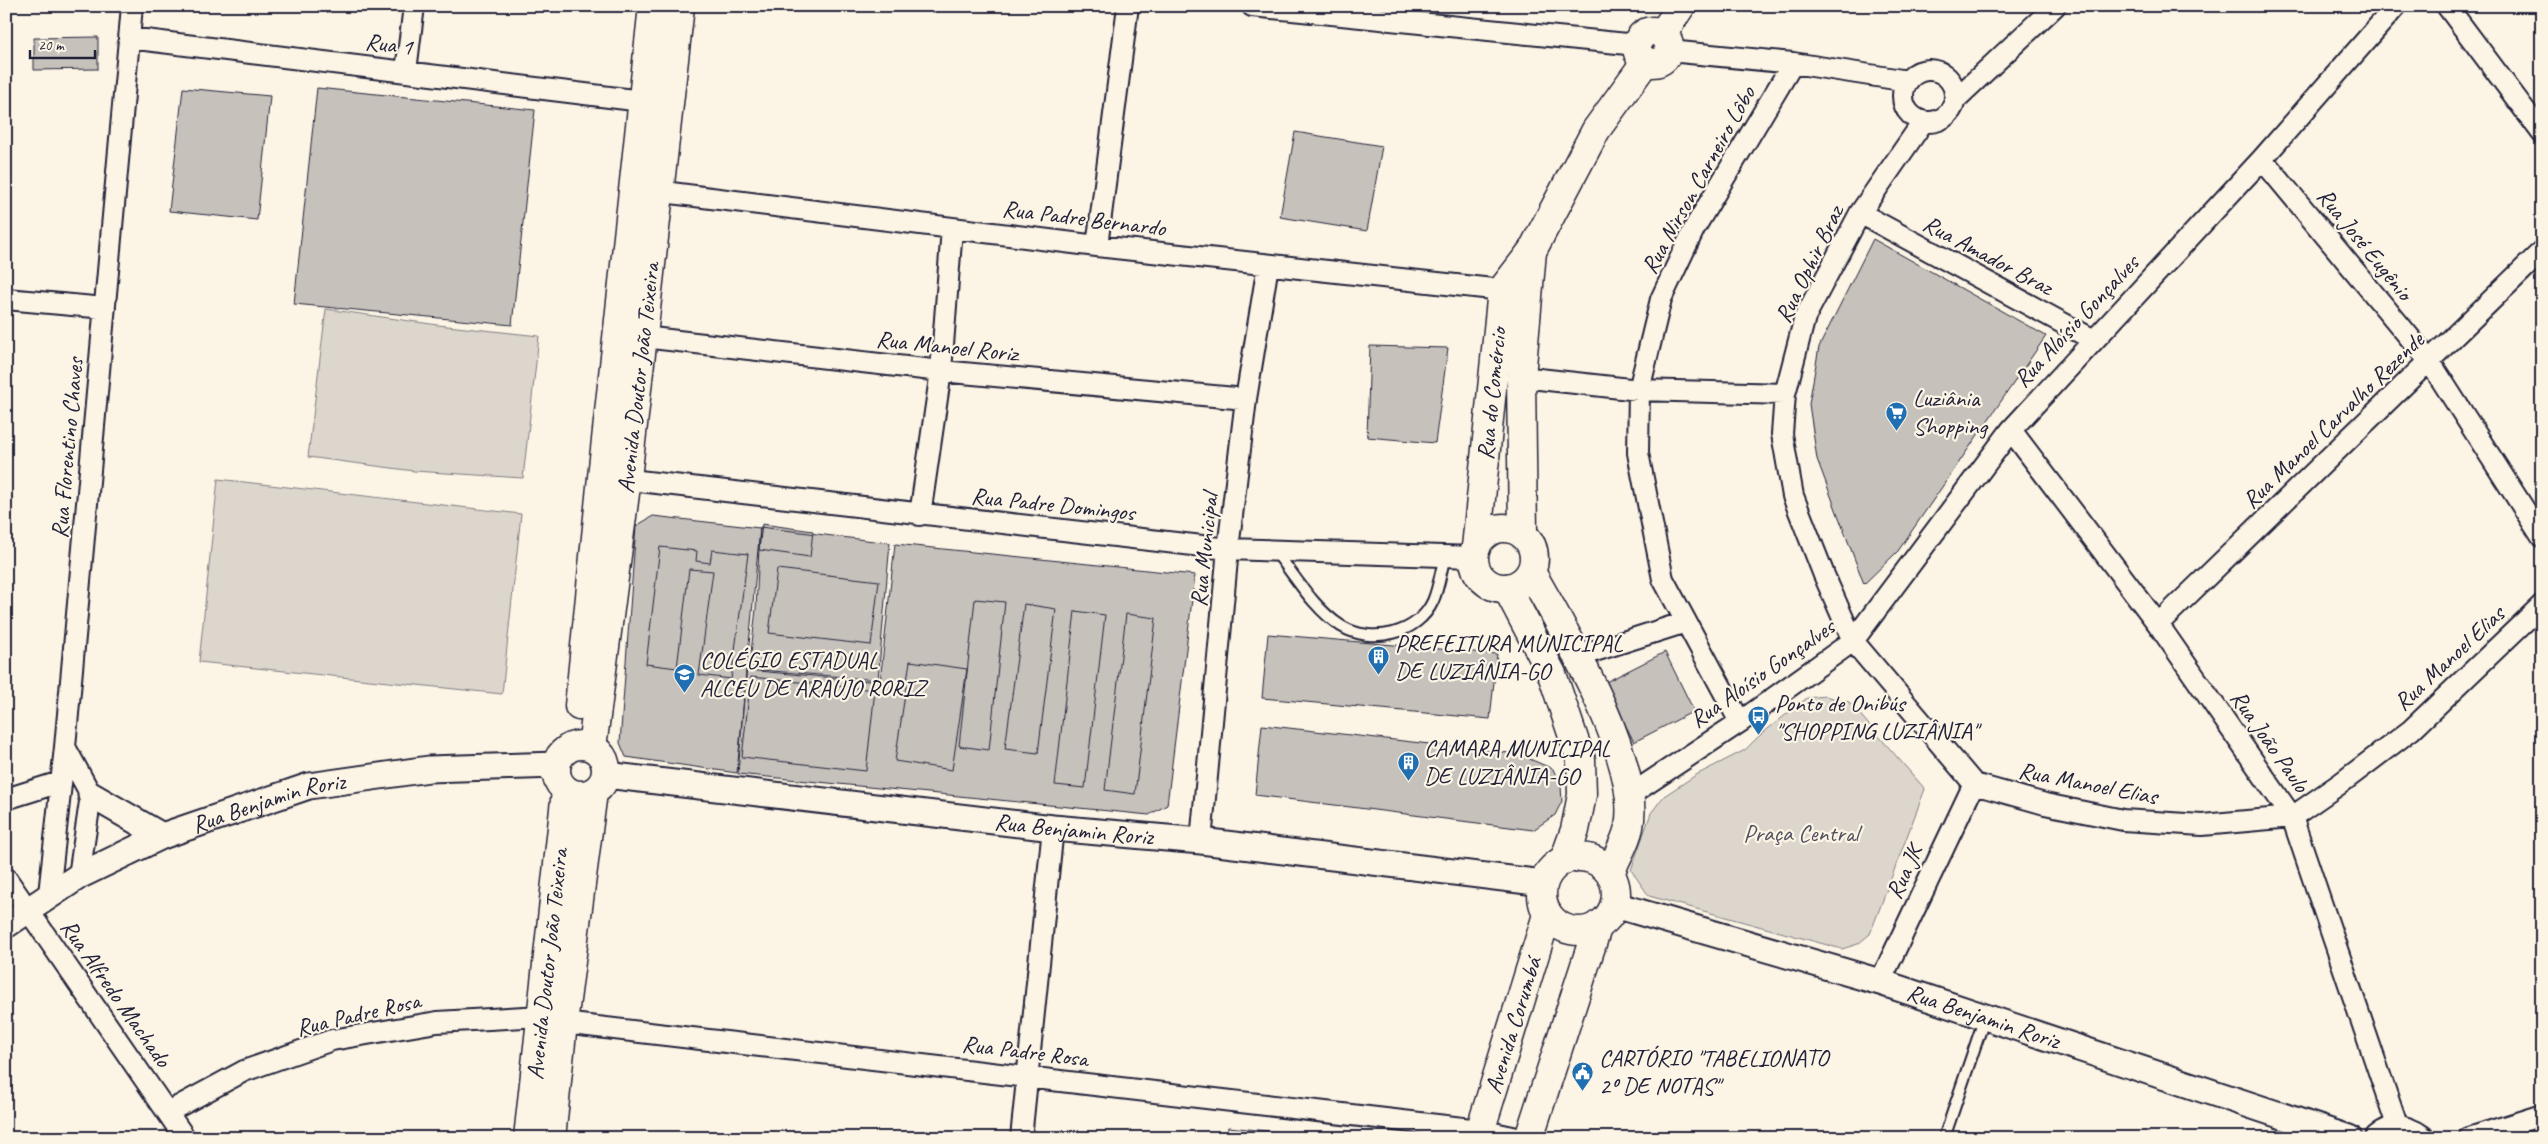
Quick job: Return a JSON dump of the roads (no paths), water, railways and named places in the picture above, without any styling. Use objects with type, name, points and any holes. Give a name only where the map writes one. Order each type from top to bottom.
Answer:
[{"type":"main road","name":"Avenida Doutor João Teixeira","points":[[584,747],[614,478],[632,188],[653,6]]},
{"type":"main road","name":"Avenida Doutor João Teixeira","points":[[614,478],[643,337],[680,6]]},
{"type":"main road","name":"Rua do Comércio","points":[[1475,552],[1502,290],[1532,251],[1596,130],[1681,6]]},
{"type":"main road","name":"Rua do Comércio","points":[[1522,534],[1521,377],[1530,294],[1532,251]]},
{"type":"main road","points":[[1496,529],[1514,529],[1522,534],[1529,540],[1535,556],[1531,572],[1525,580],[1507,588],[1497,587],[1484,580],[1476,567],[1475,552],[1488,533],[1496,529]]},
{"type":"main road","points":[[1531,572],[1579,656],[1620,754],[1630,795],[1628,827],[1610,873],[1598,861],[1582,856],[1565,858],[1551,867],[1543,883]]},
{"type":"main road","points":[[1507,588],[1552,674],[1582,760],[1582,795],[1575,830],[1565,858]]},
{"type":"main road","points":[[584,747],[604,759],[599,784],[582,796],[566,791],[557,778],[556,765],[561,754],[584,747]]},
{"type":"main road","name":"Avenida Doutor João Teixeira","points":[[528,1138],[599,784]]},
{"type":"main road","name":"Avenida Doutor João Teixeira","points":[[551,1138],[553,1020],[566,791]]},
{"type":"main road","name":"Avenida Corumbá","points":[[1529,1138],[1616,888],[1610,873]]},
{"type":"main road","name":"Avenida Corumbá","points":[[1479,1134],[1547,914],[1541,899],[1543,883]]},
{"type":"main road","points":[[1547,914],[1560,926],[1576,931],[1592,929],[1606,915]]},
{"type":"street","name":"Rua Florentino Chaves","points":[[49,894],[65,747],[132,6]]},
{"type":"street","points":[[406,71],[414,6]]},
{"type":"street","points":[[1096,246],[1128,6]]},
{"type":"street","points":[[1252,6],[1793,63],[1908,81]]},
{"type":"street","points":[[1956,99],[1952,82],[1938,72],[1921,71],[1908,81],[1903,97],[1904,106],[1909,113],[1923,122],[1932,123],[1948,115],[1956,99],[2055,6]]},
{"type":"street","name":"Rua Aloísio Gonçalves","points":[[1630,795],[1740,722],[1853,641],[2011,430],[2092,340],[2262,159],[2396,6]]},
{"type":"street","points":[[2447,6],[2542,133]]},
{"type":"street","name":"Rua 1","points":[[129,38],[642,101]]},
{"type":"street","name":"Rua Nirson Carneiro Lôbo","points":[[1740,722],[1663,579],[1652,532],[1638,452],[1639,390],[1660,299],[1696,227],[1793,63]]},
{"type":"street","name":"Rua Ophir Braz","points":[[1853,641],[1824,575],[1793,496],[1782,434],[1785,394],[1805,317],[1860,214],[1923,122]]},
{"type":"street","name":"Rua José Eugênio","points":[[2262,159],[2430,362],[2542,537]]},
{"type":"street","name":"Rua Padre Bernardo","points":[[632,188],[1096,246],[1502,290]]},
{"type":"street","name":"Rua Amador Braz","points":[[1860,214],[2092,340]]},
{"type":"street","points":[[920,515],[941,371],[952,228]]},
{"type":"street","name":"Rua Manoel Carvalho Rezende","points":[[2158,624],[2430,362],[2542,251]]},
{"type":"street","name":"Rua Municipal","points":[[1201,841],[1228,549],[1246,399],[1268,265]]},
{"type":"street","points":[[6,299],[105,308]]},
{"type":"street","name":"Rua Manoel Roriz","points":[[643,337],[941,371],[1246,399]]},
{"type":"street","points":[[1521,377],[1639,390],[1785,394]]},
{"type":"street","name":"Rua João Paulo","points":[[2011,430],[2158,624],[2292,817],[2388,1133]]},
{"type":"street","name":"Rua Padre Domingos","points":[[614,478],[920,515],[1228,549],[1445,556],[1475,552]]},
{"type":"street","name":"Rua Manoel Elias","points":[[1974,784],[2045,804],[2123,820],[2202,825],[2292,817],[2341,784],[2411,730],[2542,604]]},
{"type":"street","points":[[1579,656],[1686,622]]},
{"type":"street","points":[[1853,641],[1974,784]]},
{"type":"street","points":[[65,747],[91,795],[162,836]]},
{"type":"street","name":"Rua Benjamin Roriz","points":[[6,925],[49,894],[79,876],[162,836],[309,786],[429,770],[556,765]]},
{"type":"street","points":[[6,800],[60,782]]},
{"type":"street","name":"Rua Benjamin Roriz","points":[[599,784],[1201,841],[1543,883]]},
{"type":"street","name":"Rua JK","points":[[1880,982],[1974,784]]},
{"type":"street","points":[[79,876],[91,795]]},
{"type":"street","points":[[1021,1138],[1029,1077],[1053,828]]},
{"type":"street","name":"Rua Alfredo Machado","points":[[6,878],[185,1138]]},
{"type":"street","name":"Rua Benjamin Roriz","points":[[1606,915],[1880,982],[2349,1138]]},
{"type":"street","name":"Rua Padre Rosa","points":[[168,1112],[244,1071],[332,1040],[437,1022],[553,1020],[1517,1138]]},
{"type":"street","points":[[2468,1138],[2542,1115]]},
{"type":"street","points":[[2388,1133],[2409,1130],[2421,1138]]},
{"type":"lane","points":[[1274,551],[1323,611],[1342,626],[1364,635],[1384,636],[1404,630],[1423,617],[1433,600],[1445,556]]},
{"type":"lane","points":[[1944,1138],[1985,1017]]},
{"type":"place","name":"Luziânia Shopping","points":[[1897,431]]},
{"type":"place","name":"PREFEITURA MUNICIPAL DE LUZIÂNIA-GO","points":[[1379,676]]},
{"type":"place","name":"COLÉGIO ESTADUAL ALCEU DE ARAÚJO RORIZ","points":[[684,693]]},
{"type":"place","name":"Ponto de Onibús \"SHOPPING LUZIÂNIA\"","points":[[1759,736]]},
{"type":"place","name":"CAMARA MUNICIPAL DE LUZIÂNIA-GO","points":[[1408,781]]},
{"type":"place","name":"CARTÓRIO \"TABELIONATO 2º DE NOTAS\"","points":[[1583,1091]]},
{"type":"park label","name":"Praça Central","points":[[1801,833]]}]
